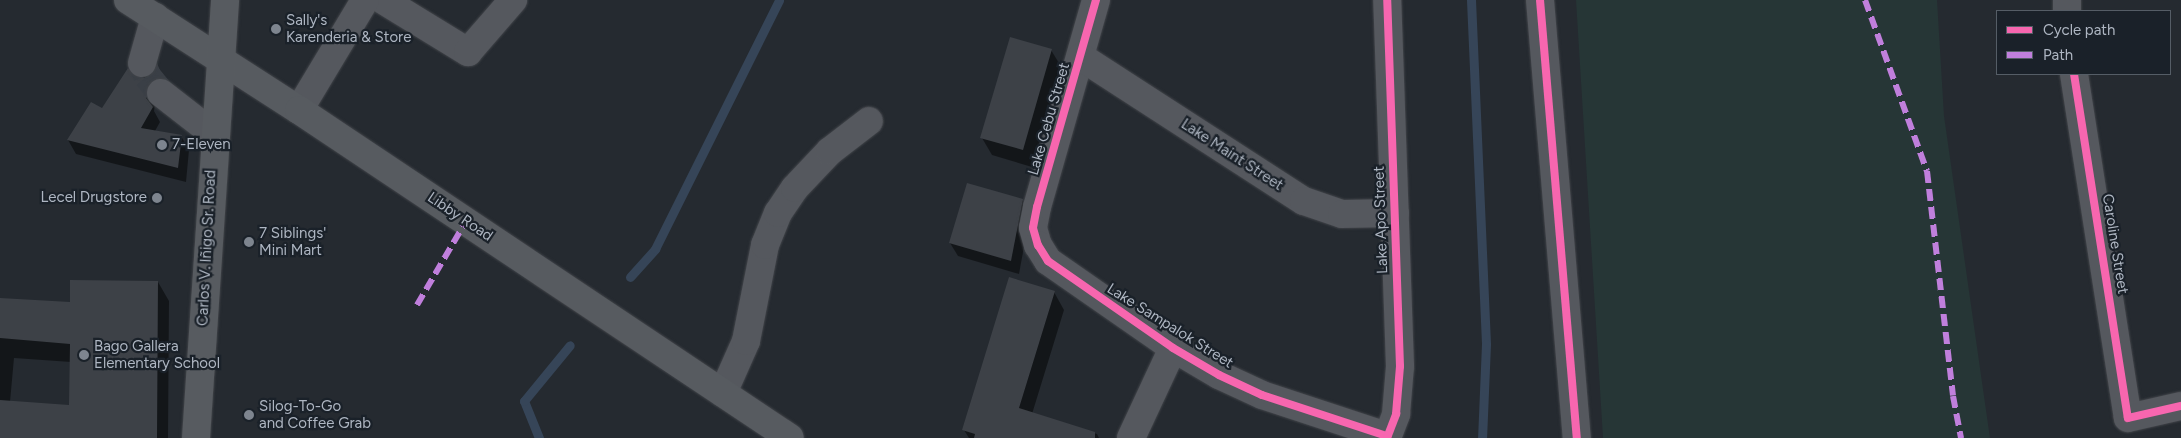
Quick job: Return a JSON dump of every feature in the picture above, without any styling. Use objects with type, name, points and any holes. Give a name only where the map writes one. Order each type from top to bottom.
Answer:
[{"type":"main road","name":"Libby Road","points":[[128,0],[300,110],[790,438]]},
{"type":"main road","name":"Carlos V. Iñigo Sr. Road","points":[[196,438],[225,0]]},
{"type":"street","points":[[300,110],[366,0]]},
{"type":"street","points":[[383,0],[468,52],[513,0]]},
{"type":"street","name":"Lake Cebu Street","points":[[1038,245],[1033,228],[1037,207],[1096,0]]},
{"type":"street","name":"Lake Apo Street","points":[[1387,0],[1400,391],[1387,437]]},
{"type":"street","points":[[1540,0],[1577,438]]},
{"type":"street","points":[[142,63],[155,17]]},
{"type":"street","name":"Lake Maint Street","points":[[1081,58],[1304,201],[1342,214],[1395,213]]},
{"type":"street","name":"Caroline Street","points":[[2074,75],[2128,418],[2181,406]]},
{"type":"street","points":[[161,93],[215,135]]},
{"type":"street","points":[[723,393],[746,341],[765,245],[778,213],[795,188],[830,151],[869,121]]},
{"type":"street","name":"Lake Sampalok Street","points":[[1038,245],[1048,261],[1065,276],[1173,348],[1219,375],[1262,395],[1387,437]]},
{"type":"street","points":[[1131,438],[1173,348]]},
{"type":"shaded area","points":[[1576,0],[1937,0],[1944,116],[1990,438],[1603,438]]},
{"type":"building","points":[[1010,37],[1052,49],[1023,150],[980,138]]},
{"type":"building","points":[[128,68],[138,78],[146,78],[154,72],[164,78],[148,84],[146,98],[153,107],[141,128],[182,135],[178,168],[67,140],[91,102],[102,108]]},
{"type":"building","points":[[967,183],[1023,199],[1011,261],[949,243]]},
{"type":"building","points":[[1009,277],[1055,291],[1019,408],[1095,432],[1095,438],[974,438],[975,434],[962,430]]},
{"type":"building","name":"Bago Gallera Elementary School","points":[[70,280],[158,281],[157,438],[0,438],[0,400],[69,405],[70,344],[0,338],[0,298],[70,302]]},
{"type":"waterway","points":[[630,277],[655,249],[779,0]]},
{"type":"waterway","points":[[1471,0],[1486,344],[1482,438]]},
{"type":"waterway","points":[[539,438],[524,401],[570,345]]},
{"type":"tunnel","points":[[142,63],[147,76],[161,93]]},
{"type":"marked path","points":[[1865,0],[1927,171],[1953,396],[1961,438]]},
{"type":"marked path","points":[[417,305],[466,221]]},
{"type":"cycle path","points":[[1096,0],[1037,207],[1033,228],[1038,245],[1048,261],[1173,348],[1219,375],[1262,395],[1387,436]]},
{"type":"cycle path","points":[[1387,0],[1400,366],[1396,414],[1387,438]]},
{"type":"cycle path","points":[[1540,0],[1577,438]]},
{"type":"cycle path","points":[[2074,75],[2128,418],[2181,406]]},
{"type":"place","name":"Sally's Karenderia & Store","points":[[276,29]]},
{"type":"place","name":"7-Eleven","points":[[162,145]]},
{"type":"place","name":"Lecel Drugstore","points":[[157,198]]},
{"type":"place","name":"7 Siblings' Mini Mart","points":[[249,242]]},
{"type":"place","name":"Bago Gallera Elementary School","points":[[84,355]]},
{"type":"place","name":"Silog-To-Go and Coffee Grab","points":[[249,415]]}]
